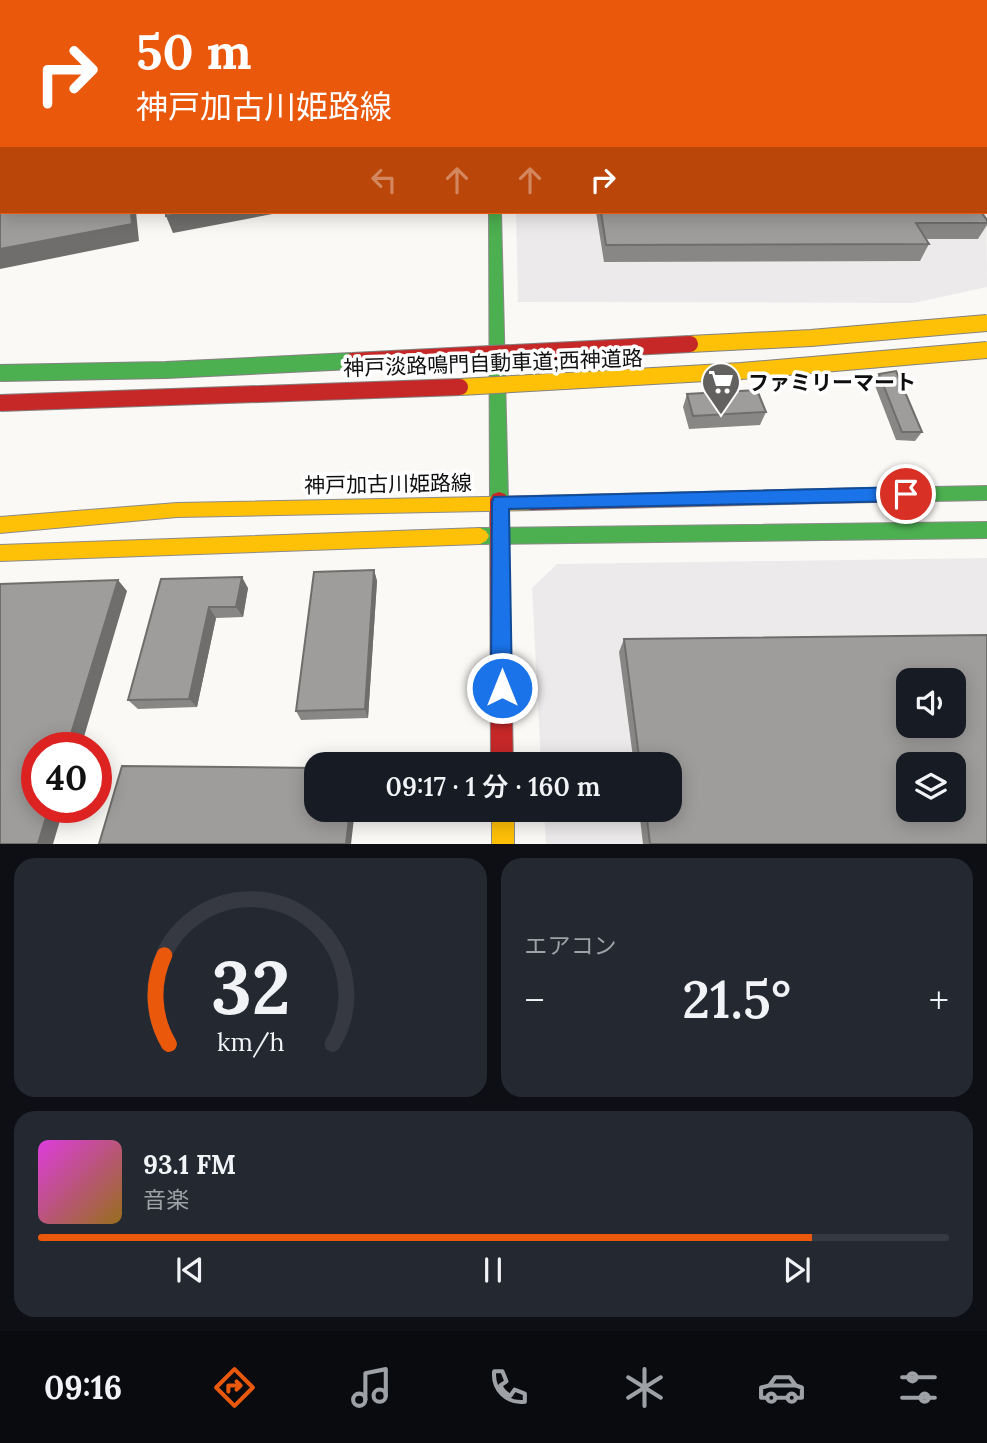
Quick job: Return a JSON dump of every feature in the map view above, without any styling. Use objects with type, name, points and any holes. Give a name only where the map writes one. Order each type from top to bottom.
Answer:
[{"type":"main road","points":[[495,214],[502,752]]},
{"type":"main road","name":"神戸淡路鳴門自動車道;西神道路","points":[[0,373],[166,370],[811,338],[987,323]]},
{"type":"main road","name":"神戸淡路鳴門自動車道;西神道路","points":[[0,403],[665,377],[826,366],[987,350]]},
{"type":"main road","name":"神戸加古川姫路線","points":[[0,526],[177,510],[987,493]]},
{"type":"main road","points":[[0,553],[501,535],[987,530]]},
{"type":"main road","points":[[503,822],[503,844]]},
{"type":"shaded area","points":[[516,214],[986,214],[987,287],[914,303],[518,302]]},
{"type":"shaded area","points":[[987,558],[987,844],[546,844],[545,822],[682,822],[682,752],[540,752],[532,588],[557,564]]},
{"type":"building","points":[[0,214],[131,214],[132,224],[0,249]]},
{"type":"building","points":[[601,214],[982,214],[987,220],[987,223],[916,223],[929,244],[606,245]]},
{"type":"building","points":[[896,371],[922,432],[902,432],[879,374]]},
{"type":"building","points":[[757,390],[766,412],[693,416],[687,394]]},
{"type":"building","points":[[374,570],[365,709],[296,711],[314,572]]},
{"type":"building","points":[[242,577],[236,607],[209,607],[189,699],[128,700],[161,579]]},
{"type":"building","points":[[118,580],[72,732],[21,732],[21,823],[44,823],[38,844],[0,844],[0,584]]},
{"type":"building","points":[[987,635],[987,844],[650,844],[647,822],[682,822],[682,752],[638,752],[624,639]]},
{"type":"building","points":[[122,766],[304,768],[304,822],[349,822],[346,844],[99,844],[105,823],[112,823],[112,800]]},
{"type":"traffic: fast","points":[[495,214],[499,499]]},
{"type":"traffic: fast","points":[[0,373],[166,370],[352,361]]},
{"type":"traffic: fast","points":[[823,496],[987,493]]},
{"type":"traffic: fast","points":[[480,536],[987,530]]},
{"type":"traffic: slow","points":[[690,344],[811,338],[987,323]]},
{"type":"traffic: slow","points":[[460,387],[741,371],[987,350]]},
{"type":"traffic: slow","points":[[0,525],[177,510],[531,503]]},
{"type":"traffic: slow","points":[[0,553],[480,536]]},
{"type":"traffic: slow","points":[[503,822],[503,844]]},
{"type":"traffic: jam","points":[[352,361],[690,344]]},
{"type":"traffic: jam","points":[[0,403],[460,387]]},
{"type":"traffic: jam","points":[[531,503],[823,496]]},
{"type":"traffic: jam","points":[[499,499],[502,752]]},
{"type":"place","name":"ファミリーマート","points":[[721,416]]},
{"type":"route","points":[[502,688],[500,502],[906,494]]}]
